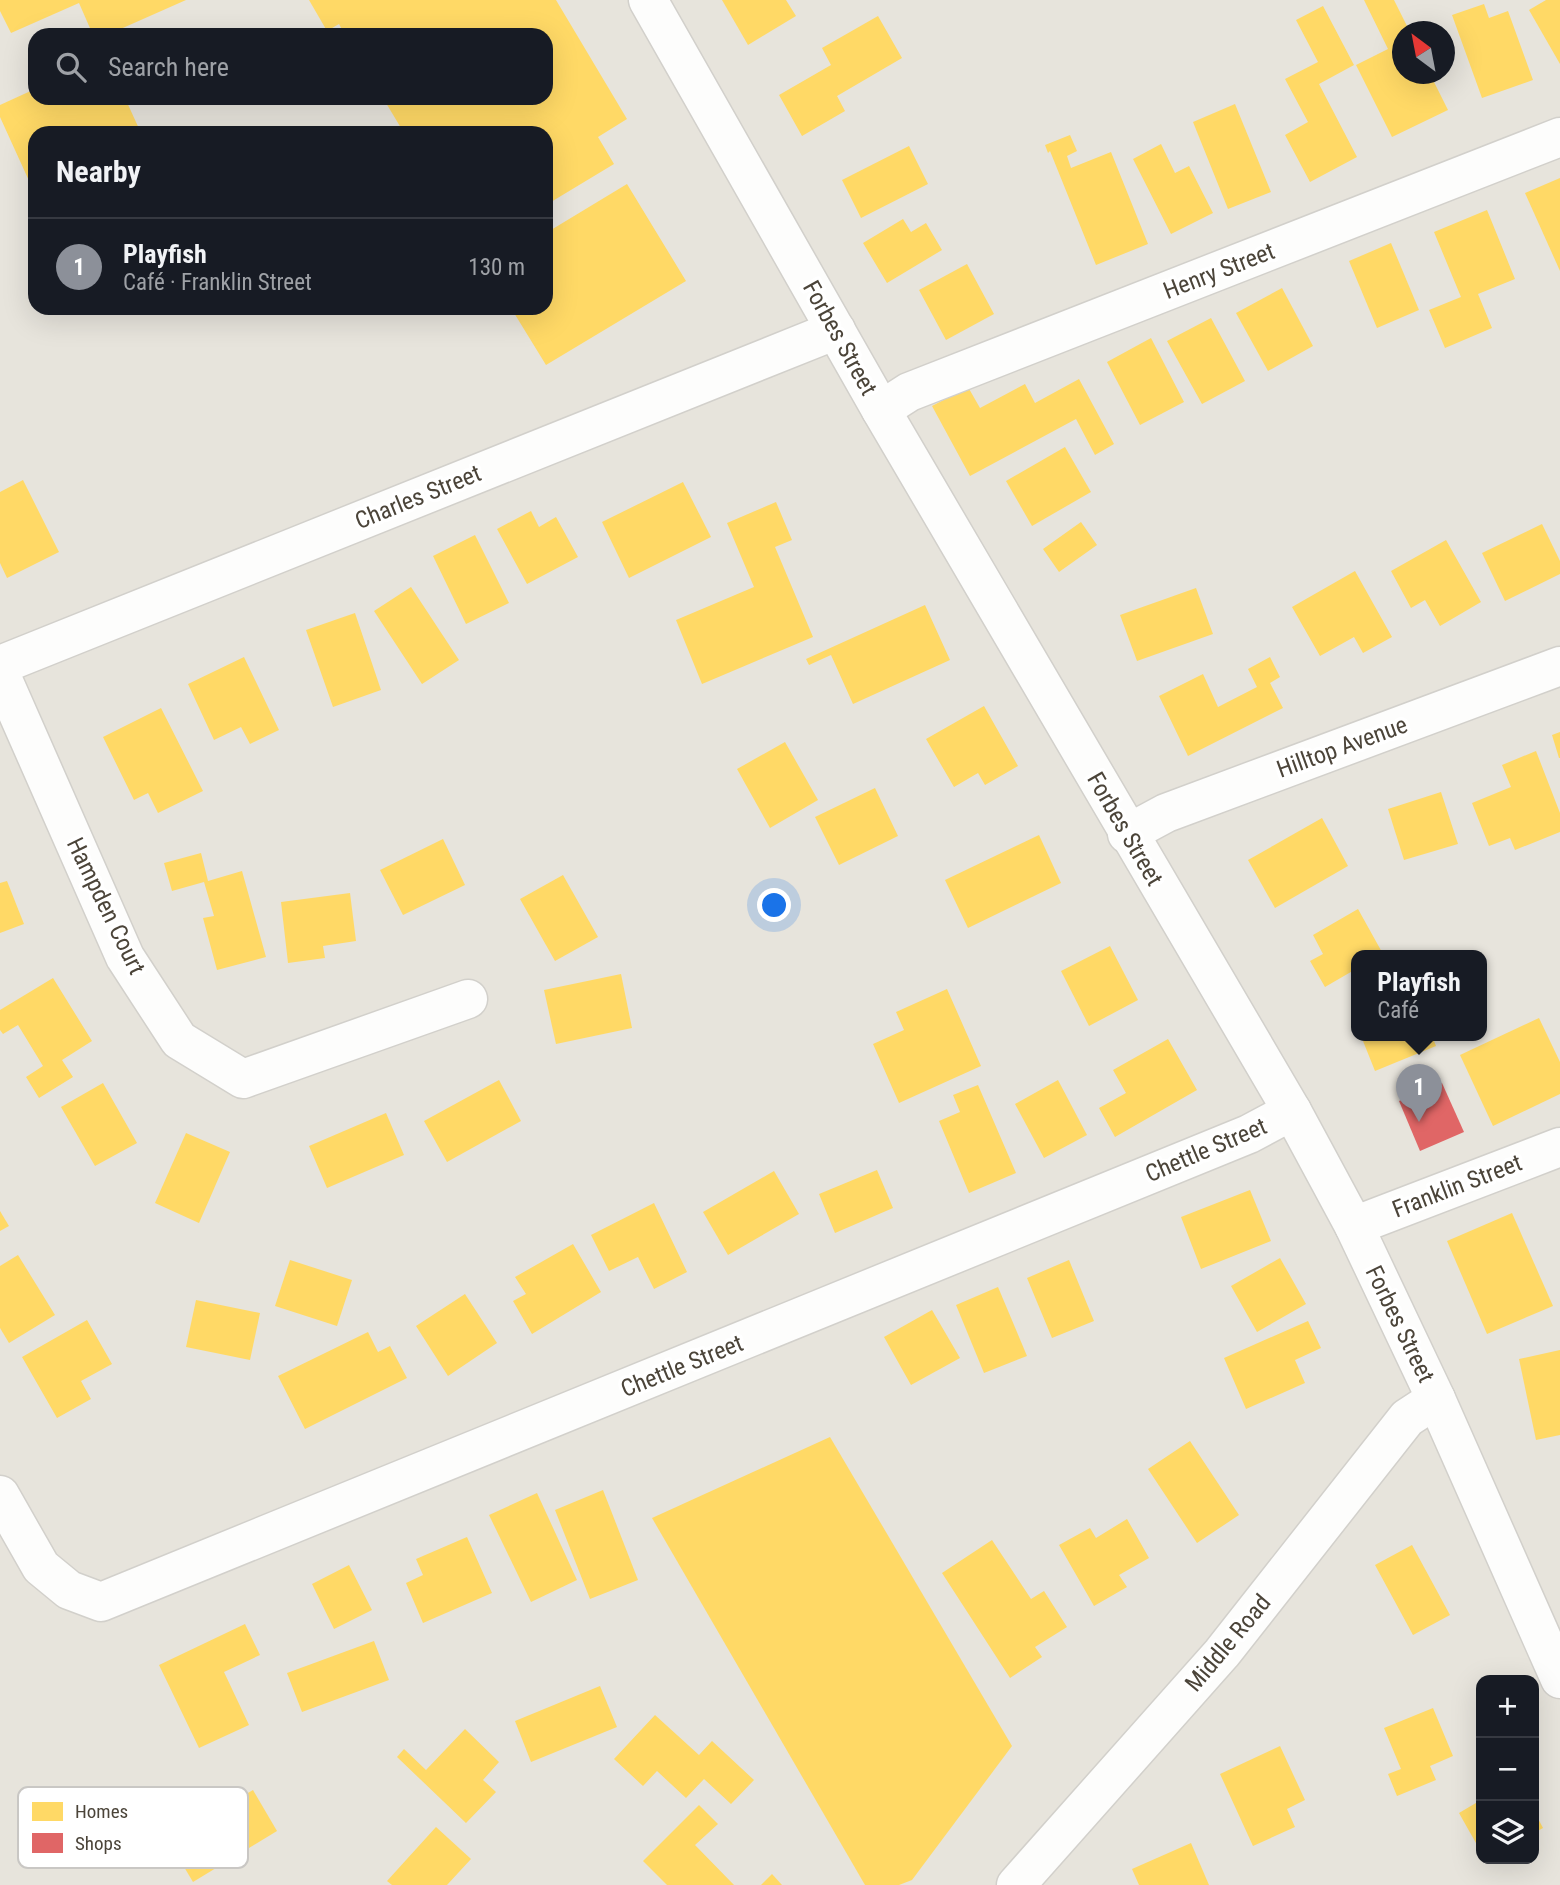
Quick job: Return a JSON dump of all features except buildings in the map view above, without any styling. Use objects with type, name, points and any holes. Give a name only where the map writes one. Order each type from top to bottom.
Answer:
[{"type":"street","name":"Forbes Street","points":[[648,0],[881,410],[1127,834],[1292,1111],[1354,1226],[1436,1399],[1560,1679]]},
{"type":"street","name":"Henry Street","points":[[881,410],[909,392],[1560,137]]},
{"type":"street","name":"Charles Street","points":[[0,665],[836,330]]},
{"type":"street","name":"Hilltop Avenue","points":[[1127,834],[1166,813],[1560,666]]},
{"type":"street","name":"Hampden Court","points":[[0,673],[125,957],[179,1040],[243,1079],[468,999]]},
{"type":"street","name":"Chettle Street","points":[[0,1495],[41,1567],[69,1590],[101,1602],[1249,1135],[1292,1111]]},
{"type":"street","name":"Franklin Street","points":[[1354,1226],[1560,1147]]},
{"type":"street","name":"Middle Road","points":[[1016,1885],[1222,1653],[1406,1418],[1436,1399]]},
{"type":"shaded area","points":[[0,0],[1560,0],[1560,1885],[0,1885]]},
{"type":"place","name":"Playfish","points":[[1419,1122]]}]
